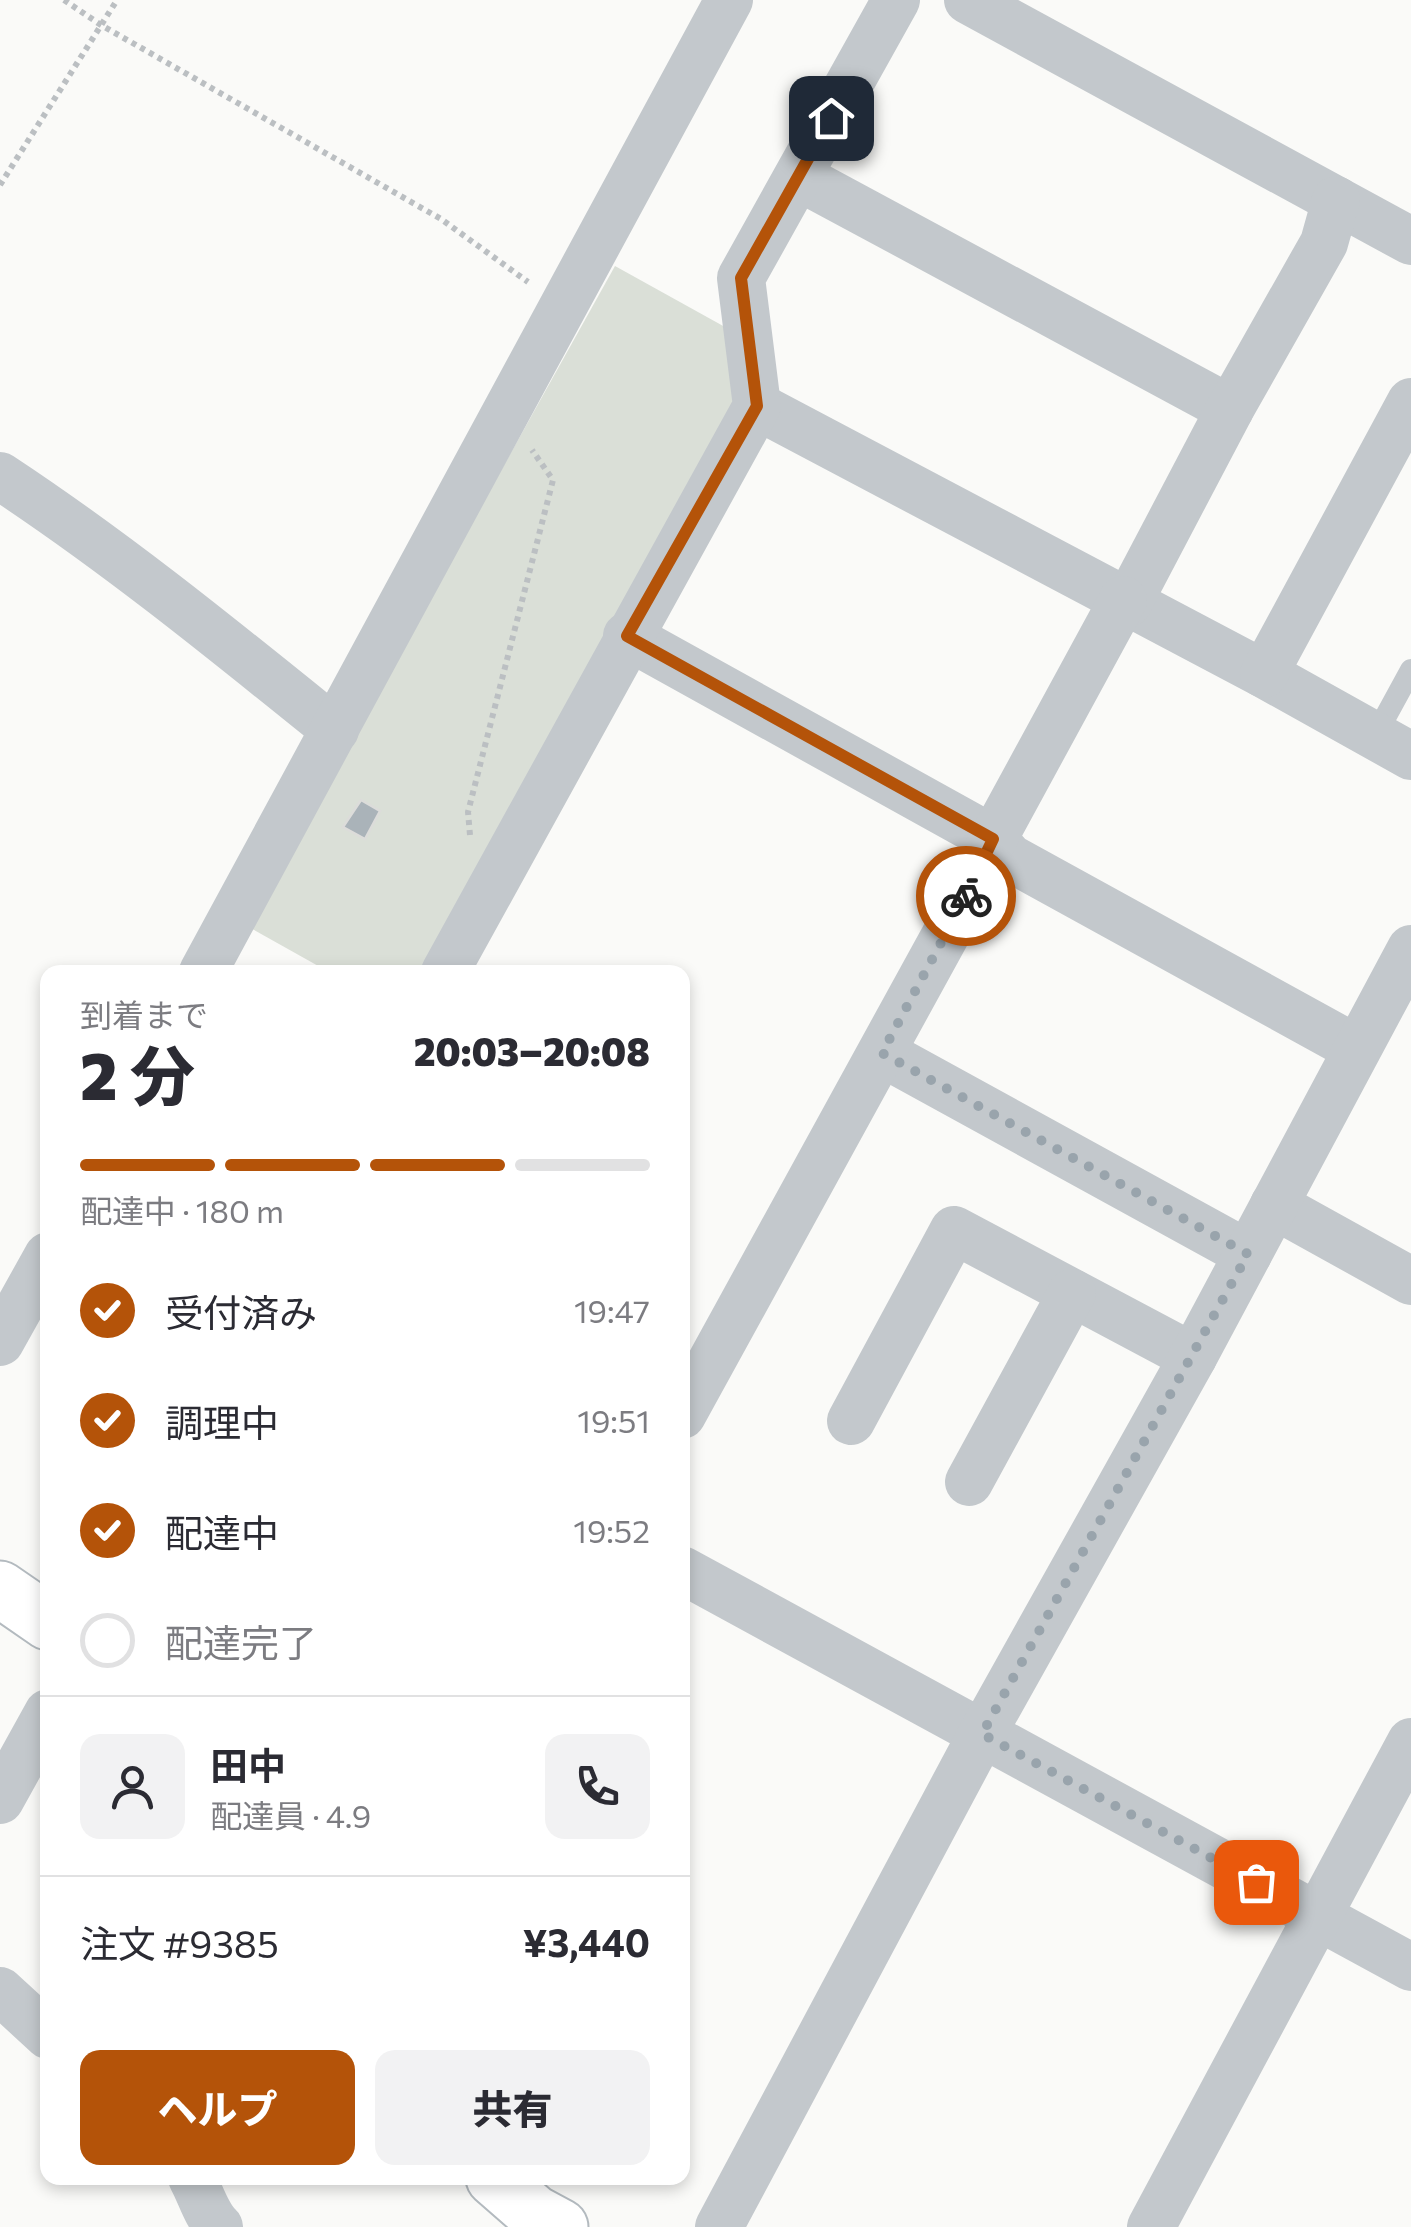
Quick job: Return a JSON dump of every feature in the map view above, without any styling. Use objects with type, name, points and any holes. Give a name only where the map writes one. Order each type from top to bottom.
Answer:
[{"type":"street","points":[[207,965],[729,0]]},
{"type":"street","points":[[448,965],[757,406],[741,278],[896,0]]},
{"type":"street","points":[[968,0],[1411,241]]},
{"type":"street","points":[[798,177],[1230,408]]},
{"type":"street","points":[[690,1401],[882,1053],[993,839],[1324,243],[1336,200]]},
{"type":"street","points":[[1264,674],[1411,402]]},
{"type":"street","points":[[757,406],[1393,746]]},
{"type":"street","points":[[0,476],[202,623],[335,730]]},
{"type":"street","points":[[627,636],[993,839],[1010,858],[1357,1049]]},
{"type":"street","points":[[719,2227],[982,1734],[1193,1357],[1411,949]]},
{"type":"street","points":[[882,1053],[1248,1254]]},
{"type":"street","points":[[1274,1205],[1411,1281]]},
{"type":"street","points":[[852,1421],[954,1230],[1193,1357]]},
{"type":"street","points":[[0,1342],[40,1270]]},
{"type":"street","points":[[969,1482],[1072,1293]]},
{"type":"street","points":[[690,1574],[1411,1967]]},
{"type":"street","points":[[0,1589],[40,1616]]},
{"type":"street","points":[[0,1800],[40,1728]]},
{"type":"street","points":[[1151,2227],[1411,1742]]},
{"type":"street","points":[[0,1991],[40,2028]]},
{"type":"street","points":[[502,2185],[534,2213],[560,2227]]},
{"type":"lane","points":[[1393,746],[1411,670]]},
{"type":"path","points":[[64,0],[442,218],[562,308]]},
{"type":"path","points":[[0,184],[117,0]]},
{"type":"path","points":[[497,874],[471,852],[468,812],[552,480],[532,450],[498,428]]},
{"type":"shaded area","points":[[615,266],[725,327],[738,396],[427,965],[317,965],[247,926]]},
{"type":"building","points":[[361,800],[380,811],[365,839],[343,827]]},
{"type":"way so far","points":[[966,896],[882,1053],[1248,1254],[982,1734],[1256,1882]]},
{"type":"route","points":[[831,118],[741,278],[757,406],[627,636],[993,839],[966,896]]}]
